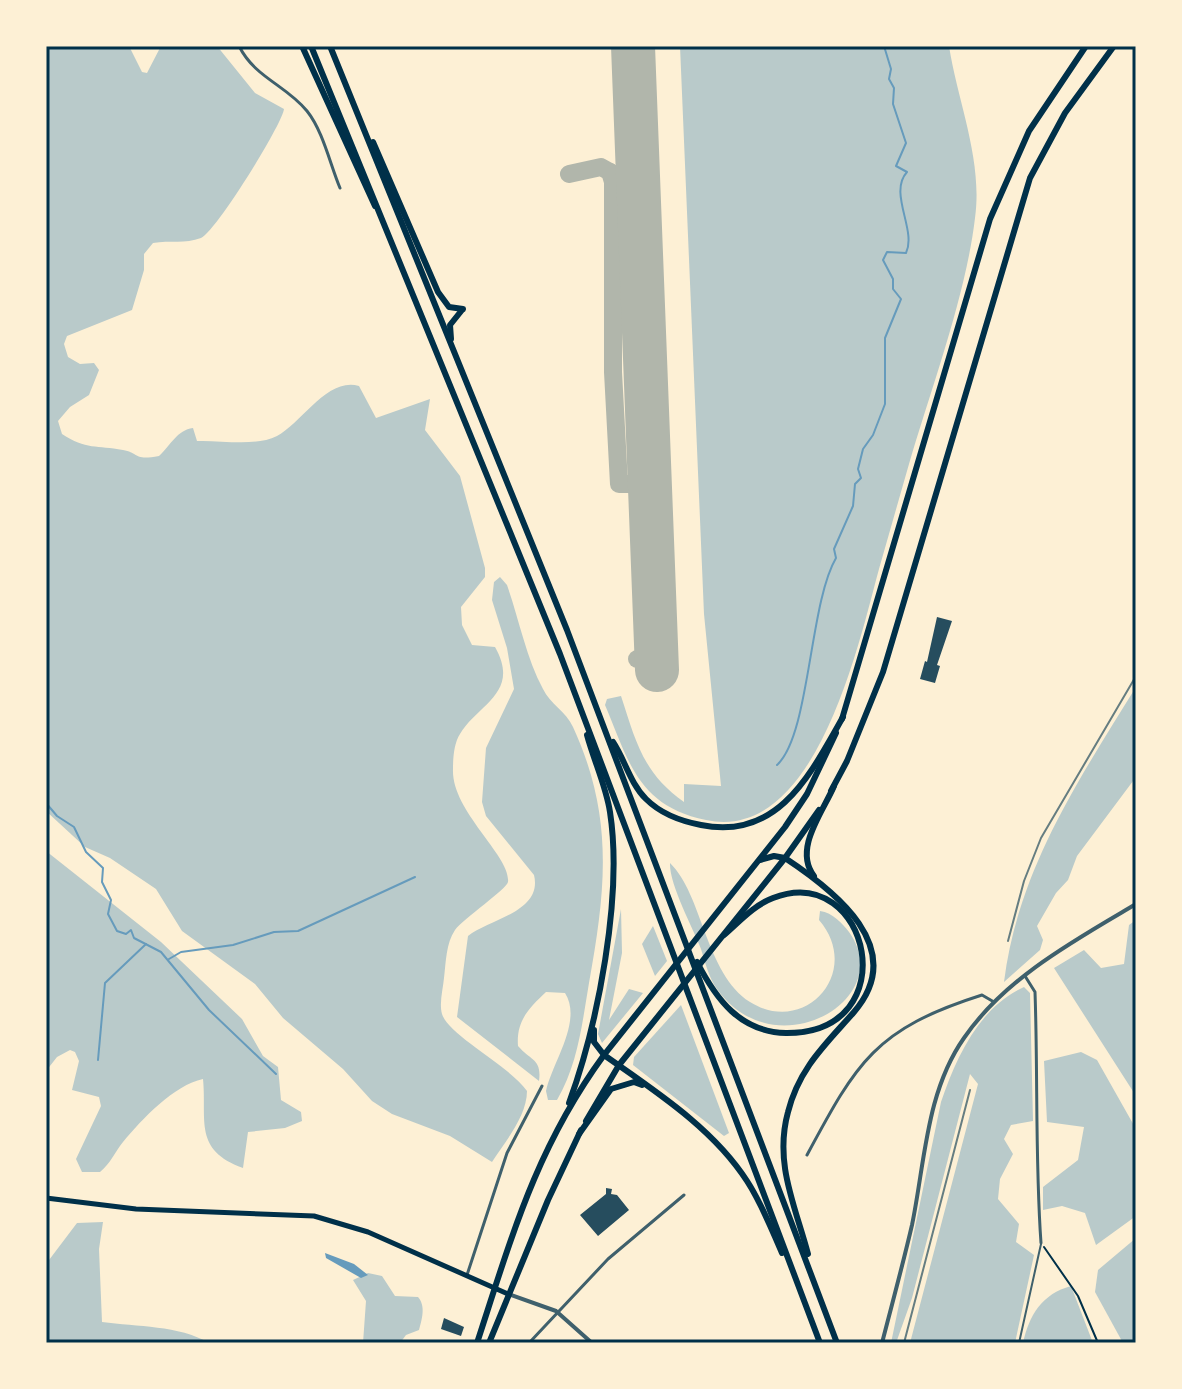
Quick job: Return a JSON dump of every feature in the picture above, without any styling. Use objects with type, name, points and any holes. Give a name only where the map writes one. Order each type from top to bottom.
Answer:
[{"type":"main road","points":[[302,46],[370,201],[380,212]]},
{"type":"main road","points":[[311,46],[578,701],[820,1343]]},
{"type":"main road","points":[[330,46],[606,730],[837,1343]]},
{"type":"main road","points":[[569,1103],[760,860],[807,794],[843,717],[990,219],[1029,131],[1086,46]]},
{"type":"main road","points":[[821,884],[810,870],[807,845],[883,672],[1030,178],[1065,113],[1114,46]]},
{"type":"main road","points":[[367,134],[377,146],[443,301],[451,308],[463,309],[450,325],[452,346]]},
{"type":"main road","points":[[578,701],[607,797],[614,845],[610,912],[594,1042],[604,1055],[652,1089],[723,1151],[745,1178],[765,1211],[805,1304]]},
{"type":"main road","points":[[606,730],[636,787],[659,810],[692,823],[728,827],[750,824],[768,816],[801,789],[843,717]]},
{"type":"main road","points":[[489,1343],[579,1134],[619,1065],[785,858],[834,786]]},
{"type":"main road","points":[[760,860],[774,856],[785,858],[821,884],[860,920],[872,958],[864,998],[829,1035],[803,1073],[783,1134],[784,1176],[816,1285]]},
{"type":"main road","points":[[684,937],[717,997],[739,1018],[764,1030],[805,1032],[826,1025],[848,1007],[861,985],[865,966],[863,947],[856,930],[848,916],[813,896],[773,898],[724,935]]},
{"type":"main road","points":[[477,1343],[527,1189],[569,1103],[583,1065],[599,986]]},
{"type":"main road","points":[[579,1134],[611,1089],[634,1082],[652,1089]]},
{"type":"main road","points":[[46,1198],[136,1209],[314,1216],[368,1232],[508,1294]]},
{"type":"street","points":[[239,46],[252,68],[310,114],[340,188]]},
{"type":"street","points":[[882,1343],[943,1077],[963,1039],[994,1002],[1025,976],[1136,904]]},
{"type":"street","points":[[1025,976],[1035,992],[1039,1135],[1037,1194],[1041,1243]]},
{"type":"street","points":[[807,1155],[847,1080],[887,1039],[934,1010],[982,995],[994,1002]]},
{"type":"street","points":[[467,1275],[507,1153],[542,1086]]},
{"type":"street","points":[[529,1343],[608,1259],[684,1195]]},
{"type":"street","points":[[508,1294],[556,1311],[592,1343]]},
{"type":"lane","points":[[1019,1343],[1041,1243]]},
{"type":"path","points":[[1041,1243],[1078,1296],[1098,1343]]},
{"type":"shaded area","points":[[46,46],[129,46],[142,72],[147,73],[161,46],[217,46],[255,93],[284,109],[247,178],[209,232],[195,240],[153,243],[144,254],[144,270],[132,310],[67,336],[64,344],[68,357],[80,364],[94,363],[99,370],[89,395],[70,407],[58,421],[62,434],[85,445],[151,457],[159,456],[178,435],[193,428],[197,441],[248,442],[277,436],[326,394],[347,385],[359,386],[376,418],[430,399],[425,430],[460,476],[485,568],[485,577],[461,607],[462,625],[472,645],[495,647],[502,663],[500,687],[458,738],[453,769],[461,801],[500,859],[508,882],[452,935],[441,1005],[447,1023],[456,1032],[519,1081],[527,1091],[519,1119],[492,1162],[450,1136],[392,1114],[372,1101],[343,1069],[283,1018],[255,984],[182,931],[156,889],[110,858],[85,847],[46,811]]},
{"type":"shaded area","points":[[680,46],[949,46],[976,175],[975,218],[956,310],[844,687],[826,731],[804,770],[777,801],[744,819],[706,820],[665,804],[650,792],[630,763],[605,705],[607,699],[621,696],[650,768],[684,802],[684,784],[721,786],[704,614]]},
{"type":"shaded area","points":[[500,577],[507,585],[537,677],[573,727],[586,760],[601,822],[602,884],[595,949],[578,1043],[570,1072],[557,1100],[548,1100],[546,1091],[568,1029],[570,1004],[565,993],[546,992],[521,1022],[518,1046],[537,1064],[539,1081],[457,1017],[468,936],[523,906],[535,888],[534,875],[486,816],[482,802],[486,748],[514,689],[507,648],[492,600],[494,582]]},
{"type":"shaded area","points":[[1136,687],[1136,777],[1077,856],[1068,880],[1056,893],[1037,926],[1043,940],[1040,950],[1004,982],[1011,941],[1037,864],[1072,792]]},
{"type":"shaded area","points":[[46,851],[161,942],[242,1019],[263,1056],[278,1067],[281,1100],[301,1112],[302,1121],[285,1128],[248,1132],[243,1168],[227,1161],[209,1143],[204,1120],[203,1079],[181,1088],[159,1104],[100,1172],[82,1172],[76,1159],[101,1106],[99,1097],[72,1090],[79,1061],[75,1052],[70,1050],[57,1057],[46,1071]]},
{"type":"shaded area","points":[[670,863],[690,894],[723,973],[750,1002],[771,1011],[791,1011],[808,1005],[822,993],[831,978],[835,959],[831,940],[819,920],[820,911],[837,919],[849,932],[860,957],[857,981],[844,1001],[823,1016],[797,1024],[769,1024],[741,1013],[712,980],[677,894]]},
{"type":"shaded area","points":[[621,909],[622,953],[609,1020],[629,989],[643,993],[602,1043],[598,1034]]},
{"type":"shaded area","points":[[1136,920],[1136,1096],[1054,968],[1084,950],[1101,968],[1124,964],[1129,925]]},
{"type":"shaded area","points":[[653,926],[667,961],[655,976],[642,944]]},
{"type":"shaded area","points":[[1024,987],[1030,993],[1033,1121],[1011,1125],[1004,1139],[1013,1154],[1000,1179],[998,1199],[1019,1224],[1016,1242],[1034,1255],[1015,1343],[910,1343],[978,1084],[970,1074],[912,1298],[896,1343],[891,1343],[947,1085],[962,1052],[982,1021],[994,1007]]},
{"type":"shaded area","points":[[681,1005],[729,1133],[724,1136],[633,1065],[634,1057]]},
{"type":"shaded area","points":[[1081,1052],[1097,1060],[1136,1129],[1136,1216],[1096,1245],[1085,1213],[1062,1206],[1043,1210],[1043,1187],[1078,1160],[1084,1127],[1047,1122],[1044,1061]]},
{"type":"shaded area","points":[[103,1222],[99,1249],[102,1322],[171,1330],[209,1343],[46,1343],[46,1264],[77,1223]]},
{"type":"shaded area","points":[[1136,1238],[1136,1343],[1123,1343],[1095,1292],[1098,1270]]},
{"type":"shaded area","points":[[368,1273],[382,1276],[395,1296],[418,1297],[422,1304],[419,1330],[406,1335],[400,1343],[363,1343],[366,1301],[353,1280]]},
{"type":"shaded area","points":[[1071,1286],[1093,1343],[1023,1343],[1038,1307],[1052,1294]]},
{"type":"water","points":[[325,1253],[354,1264],[368,1275],[361,1278],[326,1258]]},
{"type":"building","points":[[937,617],[952,621],[937,665],[940,666],[935,683],[920,679]]},
{"type":"building","points":[[606,1188],[612,1189],[611,1194],[617,1195],[629,1210],[598,1236],[580,1215],[606,1194]]},
{"type":"building","points":[[444,1318],[464,1327],[461,1336],[441,1329]]},
{"type":"waterway","points":[[777,765],[788,749],[796,726],[820,606],[836,558],[834,549],[853,506],[855,484],[861,478],[858,469],[863,449],[873,435],[885,404],[885,338],[901,299],[893,289],[893,279],[883,260],[887,252],[906,253],[908,244],[900,190],[907,172],[896,166],[906,143],[893,104],[894,88],[889,79],[891,69],[884,46]]},
{"type":"waterway","points":[[46,803],[57,816],[74,827],[86,852],[103,868],[102,882],[111,900],[108,914],[117,931],[126,934],[131,930],[134,938],[161,952],[209,1010],[276,1074]]},
{"type":"waterway","points":[[169,959],[181,952],[233,945],[274,932],[298,931],[415,877]]},
{"type":"waterway","points":[[98,1060],[105,983],[146,944]]},
{"type":"taxiway","points":[[569,174],[601,167],[610,172],[613,182],[613,372],[619,484],[650,484]]},
{"type":"taxiway","points":[[610,172],[625,188],[633,189],[638,175]]},
{"type":"taxiway","points":[[637,659],[657,659]]},
{"type":"runway","points":[[633,46],[657,670]]},
{"type":"railway","points":[[1008,941],[1024,881],[1041,838],[1136,676]]},
{"type":"railway","points":[[904,1343],[970,1090]]}]
